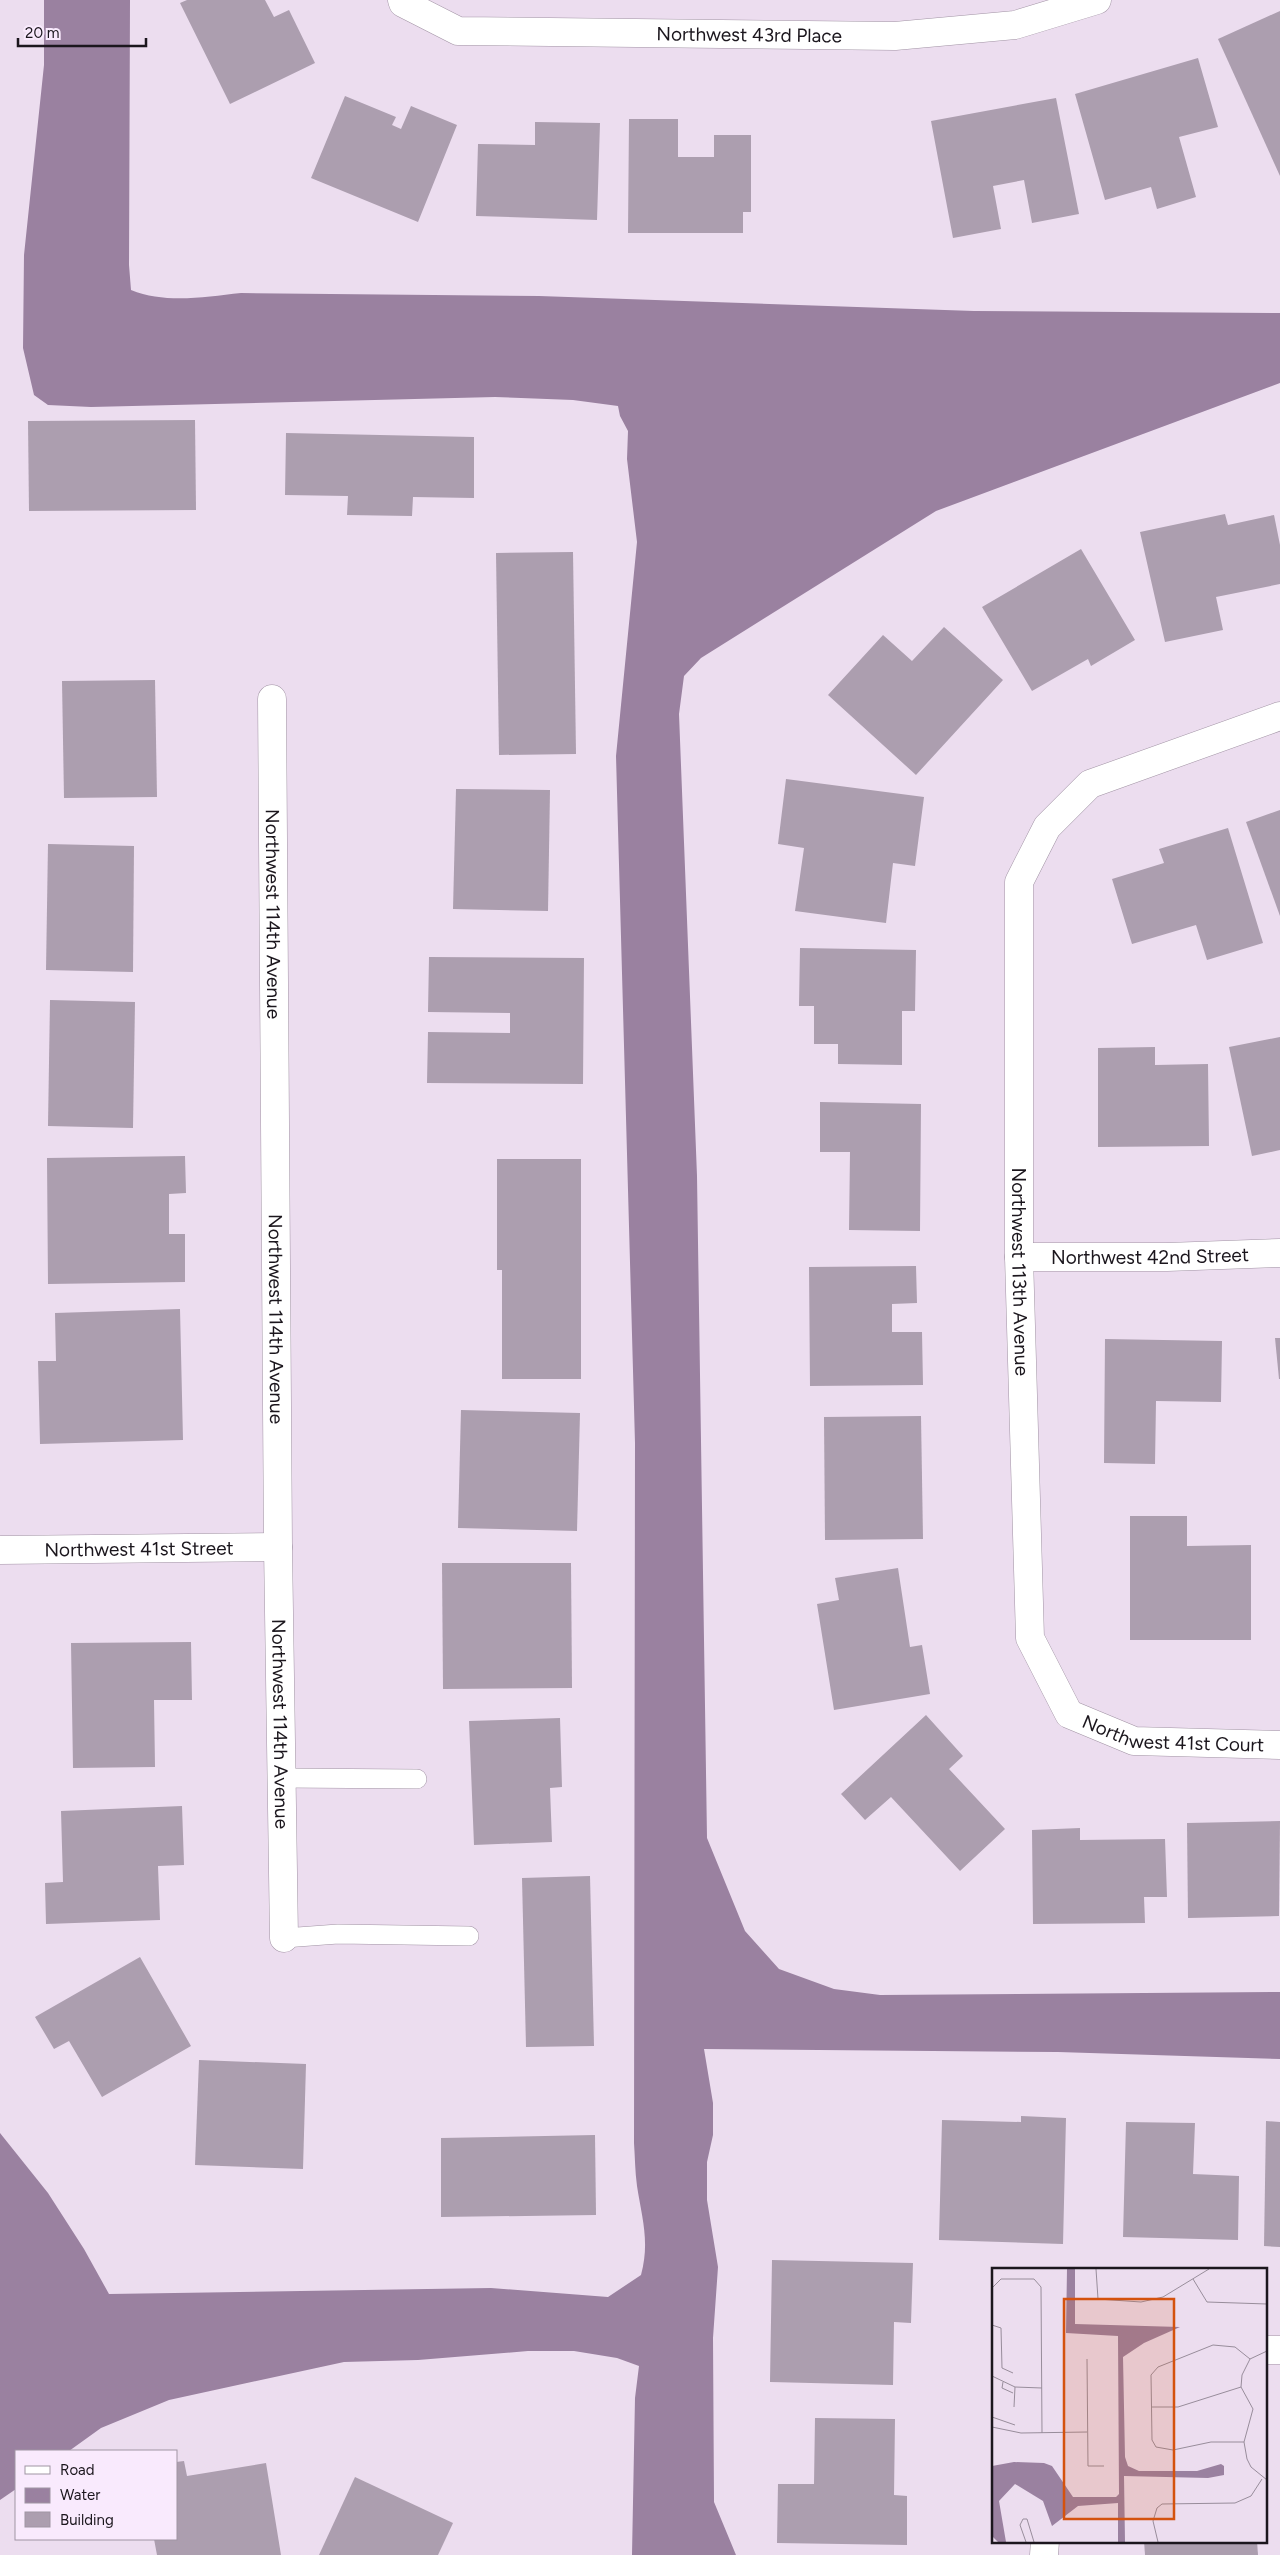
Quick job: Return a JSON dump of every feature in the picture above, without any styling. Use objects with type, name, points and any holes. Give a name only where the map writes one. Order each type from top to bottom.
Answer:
[{"type":"street","name":"Northwest 43rd Place","points":[[402,2],[458,31],[895,36],[1015,25],[1097,0]]},
{"type":"street","name":"Northwest 114th Avenue","points":[[272,699],[278,1547],[284,1938]]},
{"type":"street","name":"Northwest 113th Avenue","points":[[1068,1714],[1030,1638],[1020,1257],[1020,882],[1047,827],[1090,784],[1280,716]]},
{"type":"street","name":"Northwest 42nd Street","points":[[1020,1257],[1167,1257],[1280,1254]]},
{"type":"street","name":"Northwest 41st Street","points":[[0,1550],[278,1547]]},
{"type":"street","name":"Northwest 41st Court","points":[[1068,1714],[1134,1741],[1280,1745]]},
{"type":"street","points":[[1044,2555],[1046,2542]]},
{"type":"lane","points":[[282,1778],[416,1779]]},
{"type":"lane","points":[[284,1938],[338,1934],[469,1936]]},
{"type":"water","points":[[44,0],[130,0],[129,265],[131,290],[158,297],[185,298],[241,293],[539,296],[974,311],[1280,313],[1280,383],[936,511],[701,658],[684,676],[679,714],[697,1176],[707,1838],[745,1931],[779,1969],[834,1989],[880,1995],[1280,1992],[1280,2059],[1058,2052],[704,2049],[713,2103],[713,2135],[707,2162],[707,2200],[718,2267],[713,2338],[714,2502],[736,2555],[632,2555],[635,2398],[639,2366],[617,2358],[574,2351],[528,2351],[418,2360],[344,2362],[169,2400],[101,2428],[70,2450],[15,2450],[15,2490],[0,2500],[0,2133],[48,2193],[84,2249],[109,2294],[491,2288],[608,2297],[641,2275],[645,2252],[644,2230],[636,2181],[634,2143],[635,1443],[616,756],[637,542],[627,459],[628,431],[620,416],[618,406],[573,400],[495,397],[91,407],[48,405],[34,395],[23,348],[24,255],[44,65]]},
{"type":"building","points":[[187,0],[265,0],[274,17],[289,10],[315,63],[230,104],[180,3]]},
{"type":"building","points":[[1280,11],[1280,176],[1218,39]]},
{"type":"building","points":[[1198,58],[1218,127],[1179,137],[1196,197],[1157,209],[1151,187],[1105,200],[1075,94]]},
{"type":"building","points":[[345,96],[396,117],[392,125],[401,129],[411,106],[457,125],[418,222],[311,178]]},
{"type":"building","points":[[1056,98],[1079,214],[1032,223],[1024,180],[993,186],[1001,229],[953,238],[931,121]]},
{"type":"building","points":[[629,119],[678,119],[678,157],[714,157],[714,135],[751,135],[751,212],[743,212],[743,233],[628,233]]},
{"type":"building","points":[[535,122],[600,123],[597,220],[476,216],[478,144],[535,145]]},
{"type":"building","points":[[195,420],[196,510],[29,511],[28,421]]},
{"type":"building","points":[[286,433],[474,437],[474,498],[413,497],[412,516],[347,515],[348,496],[285,495]]},
{"type":"building","points":[[1225,514],[1228,525],[1274,515],[1280,545],[1280,584],[1216,597],[1223,630],[1165,642],[1140,532]]},
{"type":"building","points":[[1081,549],[1135,640],[1091,666],[1088,659],[1032,691],[982,607]]},
{"type":"building","points":[[573,552],[576,754],[499,755],[496,553]]},
{"type":"building","points":[[944,627],[1003,680],[916,775],[828,695],[883,635],[912,661]]},
{"type":"building","points":[[155,680],[157,797],[64,798],[62,681]]},
{"type":"building","points":[[786,779],[924,797],[915,866],[893,863],[886,923],[795,911],[804,848],[778,844]]},
{"type":"building","points":[[456,789],[550,790],[548,911],[453,909]]},
{"type":"building","points":[[1280,810],[1280,916],[1246,822]]},
{"type":"building","points":[[1228,828],[1263,943],[1207,960],[1196,925],[1132,944],[1112,879],[1164,863],[1159,849]]},
{"type":"building","points":[[48,844],[134,846],[133,972],[46,970]]},
{"type":"building","points":[[800,948],[916,950],[915,1011],[902,1011],[902,1065],[838,1064],[838,1044],[814,1044],[814,1006],[799,1006]]},
{"type":"building","points":[[429,957],[584,958],[583,1084],[427,1083],[428,1032],[510,1033],[510,1013],[428,1012]]},
{"type":"building","points":[[50,1000],[135,1002],[133,1128],[48,1126]]},
{"type":"building","points":[[1280,1037],[1280,1150],[1252,1156],[1229,1047]]},
{"type":"building","points":[[1155,1047],[1155,1065],[1208,1064],[1209,1146],[1098,1147],[1098,1048]]},
{"type":"building","points":[[820,1102],[921,1104],[920,1231],[849,1230],[850,1152],[820,1152]]},
{"type":"building","points":[[185,1156],[186,1193],[169,1194],[169,1234],[185,1234],[185,1282],[48,1284],[47,1158]]},
{"type":"building","points":[[497,1159],[581,1159],[581,1379],[502,1379],[502,1270],[497,1270]]},
{"type":"building","points":[[916,1266],[917,1303],[892,1304],[892,1332],[922,1332],[923,1385],[810,1386],[809,1267]]},
{"type":"building","points":[[180,1309],[183,1440],[40,1444],[38,1361],[56,1361],[55,1313]]},
{"type":"building","points":[[1275,1338],[1280,1338],[1280,1379],[1279,1379]]},
{"type":"building","points":[[1105,1339],[1222,1341],[1221,1402],[1156,1401],[1155,1464],[1104,1463]]},
{"type":"building","points":[[461,1410],[580,1413],[577,1531],[458,1528]]},
{"type":"building","points":[[921,1416],[923,1539],[825,1540],[824,1417]]},
{"type":"building","points":[[1130,1516],[1187,1516],[1187,1546],[1251,1545],[1251,1640],[1130,1640]]},
{"type":"building","points":[[442,1563],[571,1563],[572,1688],[443,1689]]},
{"type":"building","points":[[898,1568],[910,1647],[922,1645],[930,1694],[834,1710],[817,1604],[839,1600],[835,1578]]},
{"type":"building","points":[[191,1642],[192,1700],[154,1700],[155,1767],[73,1768],[71,1643]]},
{"type":"building","points":[[926,1715],[963,1756],[949,1769],[1005,1829],[960,1871],[891,1797],[865,1820],[841,1794]]},
{"type":"building","points":[[560,1718],[562,1787],[550,1788],[552,1842],[474,1845],[469,1721]]},
{"type":"building","points":[[182,1806],[184,1865],[158,1866],[160,1920],[46,1924],[45,1883],[63,1882],[61,1811]]},
{"type":"building","points":[[1280,1821],[1279,1916],[1188,1918],[1187,1823]]},
{"type":"building","points":[[1080,1828],[1080,1840],[1165,1839],[1167,1897],[1144,1897],[1145,1923],[1033,1924],[1032,1830]]},
{"type":"building","points":[[590,1876],[594,2046],[526,2047],[522,1878]]},
{"type":"building","points":[[140,1957],[191,2046],[102,2097],[69,2041],[54,2049],[35,2017]]},
{"type":"building","points":[[199,2060],[306,2064],[303,2169],[195,2165]]},
{"type":"building","points":[[1021,2116],[1066,2118],[1063,2244],[939,2240],[942,2120],[1021,2122]]},
{"type":"building","points":[[1266,2121],[1280,2122],[1280,2247],[1264,2246]]},
{"type":"building","points":[[1126,2122],[1195,2123],[1193,2174],[1239,2176],[1238,2240],[1123,2237]]},
{"type":"building","points":[[595,2135],[596,2215],[441,2217],[441,2138]]},
{"type":"building","points":[[772,2260],[913,2263],[911,2323],[894,2322],[893,2385],[770,2382]]},
{"type":"building","points":[[815,2418],[895,2419],[894,2495],[907,2496],[907,2545],[777,2543],[778,2484],[814,2484]]},
{"type":"building","points":[[184,2461],[187,2476],[266,2463],[281,2555],[157,2555],[154,2540],[178,2540],[178,2462]]},
{"type":"building","points":[[355,2477],[453,2523],[438,2555],[319,2555]]},
{"type":"building","points":[[1144,2542],[1257,2542],[1258,2555],[1145,2555]]}]
